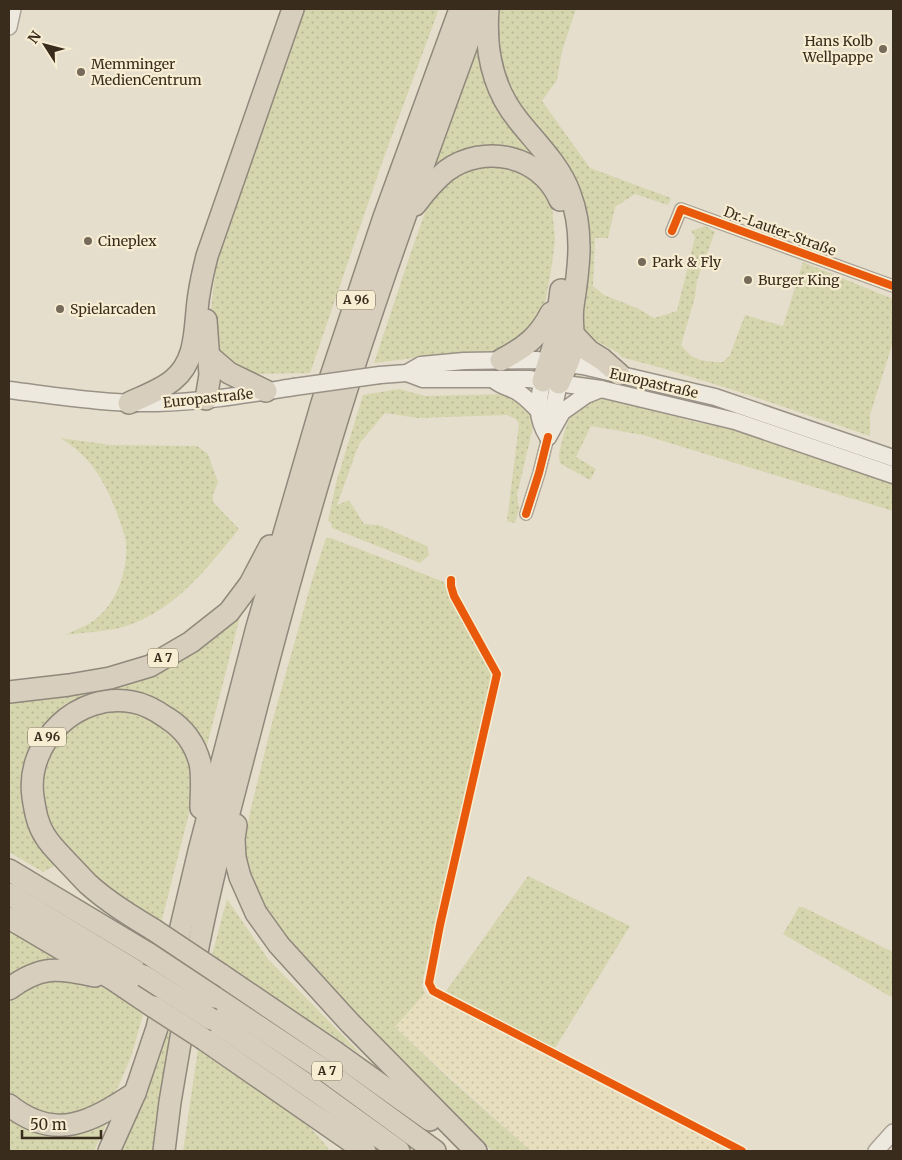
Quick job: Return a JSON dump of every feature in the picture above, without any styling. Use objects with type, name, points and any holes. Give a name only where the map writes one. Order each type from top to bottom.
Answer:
[{"type":"highway","points":[[206,399],[210,375],[201,349],[199,294],[207,256],[293,9]]},
{"type":"highway","points":[[129,403],[173,380],[201,349],[207,289],[213,258],[300,9]]},
{"type":"highway","name":"A 96","points":[[304,498],[322,403],[375,243],[460,9]]},
{"type":"highway","name":"A 96","points":[[108,1151],[135,1093],[157,1028],[199,851],[282,550],[304,498],[367,327],[402,222],[480,9]]},
{"type":"highway","points":[[488,9],[487,45],[493,72],[502,95],[517,119],[551,160],[570,192],[576,213],[579,264],[572,315],[572,350],[555,372]]},
{"type":"highway","points":[[402,222],[433,182],[447,171],[475,157],[499,156],[526,164],[543,176],[554,189],[564,216],[565,253],[554,344],[555,372]]},
{"type":"highway","points":[[497,369],[527,346],[542,330],[551,313],[558,310]]},
{"type":"highway","points":[[573,334],[589,350],[619,374]]},
{"type":"highway","points":[[201,349],[229,373],[266,391]]},
{"type":"highway","points":[[282,550],[304,498]]},
{"type":"highway","name":"A 96","points":[[164,1151],[180,1043],[202,927],[244,752],[282,550]]},
{"type":"highway","name":"A 7","points":[[9,692],[110,678],[150,666],[191,642],[229,612],[250,584],[282,550]]},
{"type":"highway","name":"A 96","points":[[199,851],[202,780],[200,762],[192,744],[183,731],[159,712],[132,702],[115,701],[88,706],[68,717],[45,740],[38,751],[31,787],[35,813],[44,836],[88,884],[122,910],[335,1052],[475,1151]]},
{"type":"highway","points":[[244,752],[234,839],[235,858],[240,877],[256,913],[279,945],[350,1023],[475,1151]]},
{"type":"highway","name":"A 7","points":[[9,870],[148,954],[214,997],[327,1072],[435,1151]]},
{"type":"highway","name":"A 7","points":[[9,894],[211,1019],[399,1151]]},
{"type":"highway","points":[[9,918],[114,980],[270,1084],[365,1151]]},
{"type":"highway","points":[[9,989],[28,976],[44,971],[69,970],[114,980]]},
{"type":"highway","points":[[270,1084],[308,1117],[338,1151]]},
{"type":"highway","points":[[9,1105],[20,1114],[41,1122],[69,1125],[79,1124],[96,1117],[135,1093]]},
{"type":"main road","name":"Europastraße","points":[[9,390],[50,396],[129,403],[183,402],[407,373],[421,365],[464,361],[497,369],[536,360],[555,372],[601,389],[735,421],[893,475]]},
{"type":"main road","points":[[497,369],[501,386],[523,395],[539,411]]},
{"type":"main road","name":"Europastraße","points":[[555,372],[619,374],[715,397],[893,458]]},
{"type":"main road","points":[[548,437],[540,424],[539,399],[555,372]]},
{"type":"main road","points":[[548,437],[555,372]]},
{"type":"main road","points":[[548,437],[562,412],[586,395],[601,389]]},
{"type":"street","points":[[9,27],[13,9]]},
{"type":"street","name":"Dr.-Lauter-Straße","points":[[672,231],[681,209],[893,286]]},
{"type":"street","points":[[526,514],[548,437]]},
{"type":"street","points":[[876,1151],[893,1132]]},
{"type":"shaded area","points":[[425,993],[730,1151],[531,1151],[395,1027]]},
{"type":"green space","points":[[304,9],[439,9],[383,160],[310,373],[250,374],[238,370],[214,348],[210,320],[216,267],[222,241]]},
{"type":"green space","points":[[498,9],[576,9],[562,51],[557,80],[542,101],[590,168],[671,198],[668,205],[635,194],[615,207],[608,238],[595,238],[593,286],[604,295],[637,308],[654,318],[677,311],[695,237],[691,231],[705,226],[715,232],[697,280],[695,297],[681,345],[699,360],[716,362],[723,362],[730,355],[745,315],[783,326],[803,262],[893,299],[893,342],[870,415],[870,436],[715,384],[621,357],[618,353],[597,341],[594,344],[583,330],[581,322],[586,253],[524,120],[493,48]]},
{"type":"green space","points":[[480,41],[550,170],[522,158],[429,179]]},
{"type":"green space","points":[[501,162],[540,181],[552,206],[555,240],[543,315],[539,326],[499,352],[422,357],[374,363],[432,193],[460,168]]},
{"type":"green space","points":[[576,375],[618,383],[696,403],[719,406],[809,437],[716,408],[700,407],[577,377]]},
{"type":"green space","points":[[399,389],[425,396],[506,394],[515,397],[530,411],[533,427],[517,495],[519,509],[515,523],[507,521],[519,424],[516,419],[507,415],[418,418],[385,413],[359,444],[337,505],[349,500],[364,524],[379,525],[427,546],[429,555],[420,563],[332,528],[331,522],[328,521],[336,483],[363,395]]},
{"type":"green space","points":[[604,398],[695,422],[731,429],[893,483],[893,511],[643,435],[591,426],[576,457],[596,469],[590,480],[561,464],[559,453],[567,424],[575,412],[586,403]]},
{"type":"green space","points":[[60,438],[111,445],[197,446],[208,454],[218,482],[213,495],[213,502],[239,529],[190,586],[176,598],[144,619],[119,628],[65,635],[96,619],[110,604],[123,575],[126,544],[115,509],[98,474],[82,454]]},
{"type":"green space","points":[[326,538],[331,538],[444,582],[451,599],[491,668],[493,675],[424,975],[422,986],[425,993],[395,1027],[531,1151],[492,1151],[372,1034],[295,951],[266,912],[249,878],[244,847],[250,812],[273,719],[312,580]]},
{"type":"green space","points":[[243,605],[205,753],[196,736],[101,696],[30,754],[57,865],[43,872],[9,852],[9,699],[114,685]]},
{"type":"green space","points":[[133,710],[152,716],[182,741],[197,782],[160,927],[71,858],[42,811],[41,770],[66,729],[98,711]]},
{"type":"green space","points":[[528,876],[630,926],[555,1048],[444,994]]},
{"type":"green space","points":[[227,899],[268,959],[363,1056],[212,955]]},
{"type":"green space","points":[[799,907],[803,907],[893,952],[893,998],[783,934]]},
{"type":"green space","points":[[9,929],[62,959],[9,980]]},
{"type":"green space","points":[[44,977],[100,984],[126,1000],[143,1015],[131,1057],[118,1087],[112,1095],[80,1116],[43,1115],[9,1095],[9,998]]},
{"type":"green space","points":[[165,1030],[174,1036],[156,1151],[117,1151]]},
{"type":"green space","points":[[198,1049],[252,1082],[287,1107],[318,1136],[330,1151],[183,1151]]},
{"type":"green space","points":[[9,1113],[109,1118],[94,1151],[9,1151]]},
{"type":"cycle path","points":[[672,231],[681,209],[893,286]]},
{"type":"cycle path","points":[[526,514],[548,437]]},
{"type":"cycle path","points":[[451,580],[454,596],[497,674],[440,925],[429,983],[433,991],[742,1151]]},
{"type":"place","name":"Hans Kolb Wellpappe","points":[[883,49]]},
{"type":"place","name":"Memminger MedienCentrum","points":[[81,72]]},
{"type":"place","name":"Cineplex","points":[[88,241]]},
{"type":"place","name":"Park & Fly","points":[[642,262]]},
{"type":"place","name":"Burger King","points":[[748,280]]},
{"type":"place","name":"Spielarcaden","points":[[60,309]]}]
